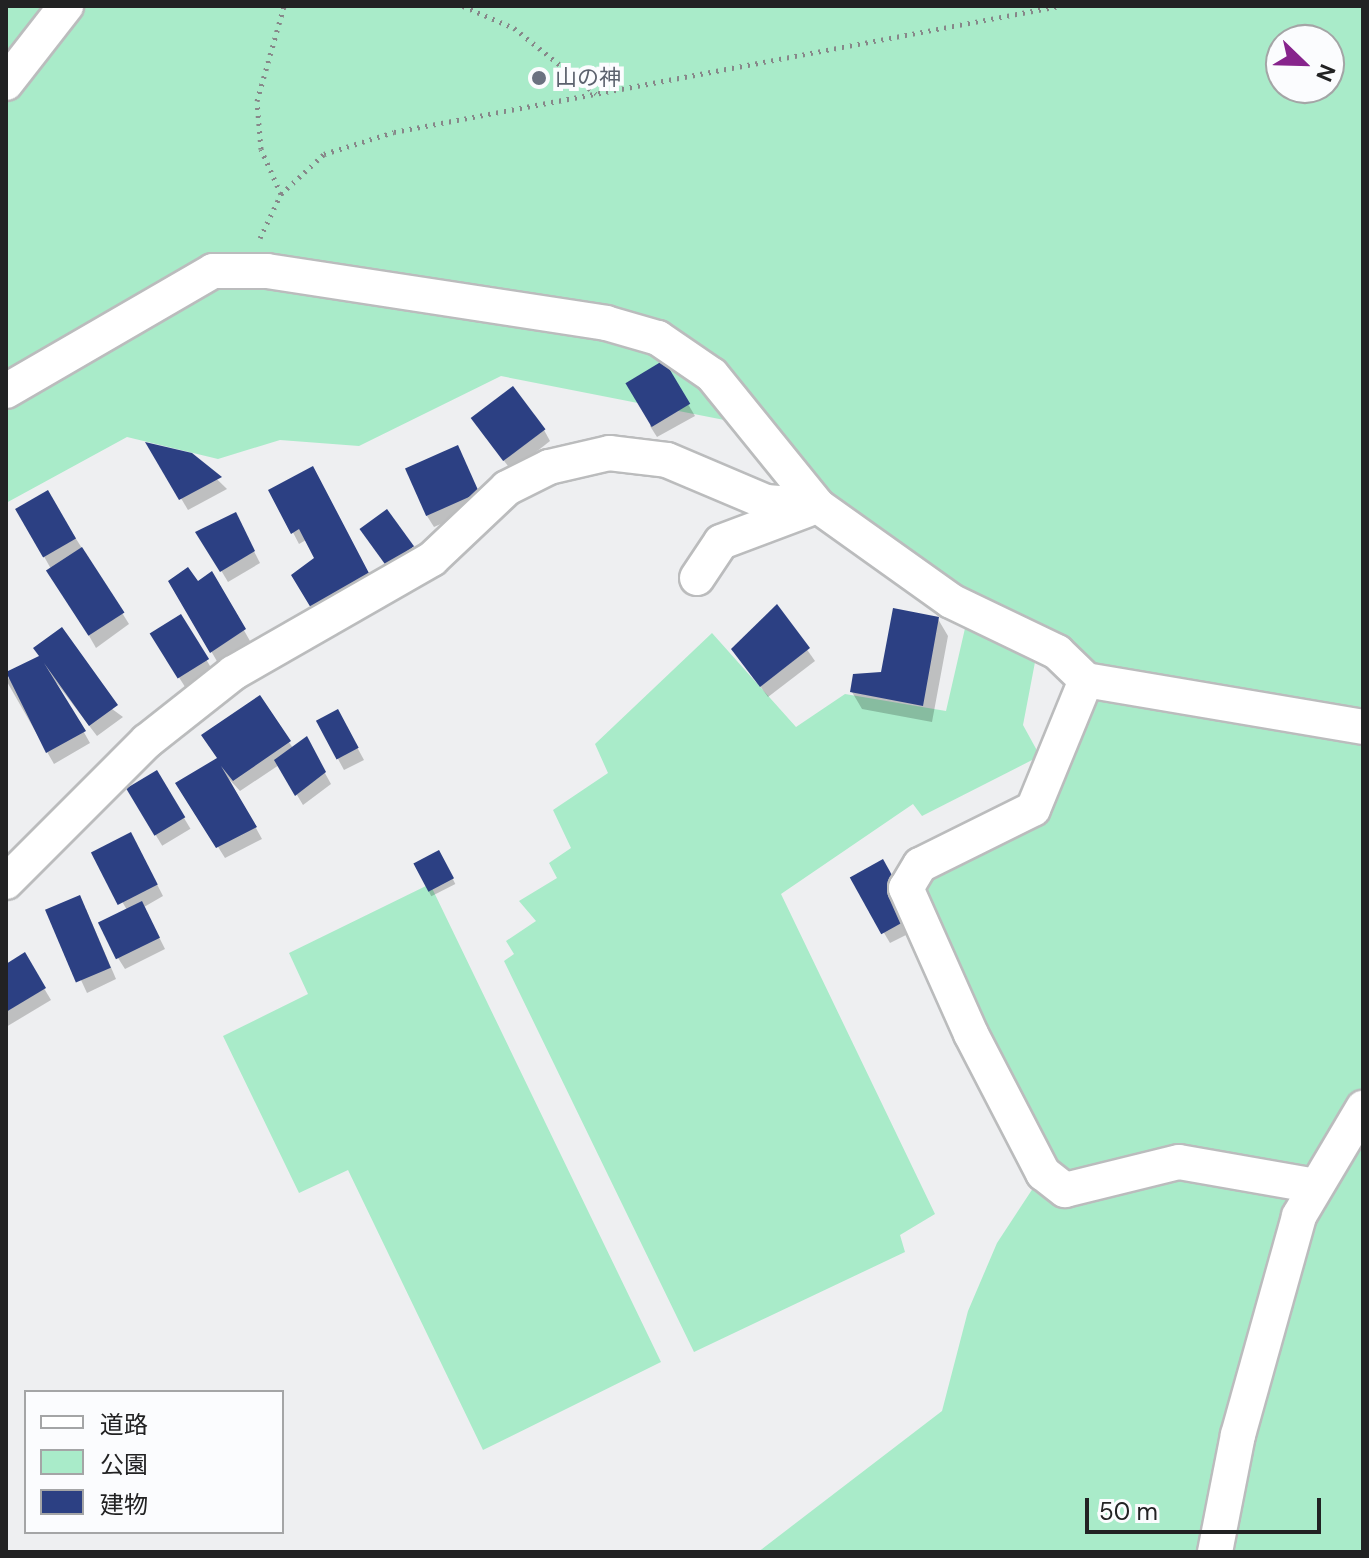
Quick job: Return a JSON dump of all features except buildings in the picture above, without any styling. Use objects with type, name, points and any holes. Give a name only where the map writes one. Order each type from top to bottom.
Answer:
[{"type":"street","points":[[6,83],[66,6]]},
{"type":"street","points":[[6,391],[213,271],[244,272],[590,320],[658,338],[712,375],[818,506],[951,601],[1057,652],[1086,680],[1363,727]]},
{"type":"street","points":[[6,882],[147,741],[233,673],[432,559],[507,488],[549,467],[609,453],[667,460],[766,502],[818,506]]},
{"type":"street","points":[[697,578],[721,542],[818,506]]},
{"type":"street","points":[[1086,680],[1033,809],[920,865],[906,888],[971,1034],[1043,1173],[1065,1190],[1179,1162],[1316,1186]]},
{"type":"street","points":[[1215,1552],[1242,1421],[1299,1216],[1363,1108]]},
{"type":"path","points":[[281,194],[261,149],[257,101],[284,6]]},
{"type":"path","points":[[463,6],[514,28],[597,95]]},
{"type":"path","points":[[244,272],[281,194],[324,154],[394,132],[1059,6]]},
{"type":"green space","points":[[6,6],[1363,6],[1363,1552],[758,1552],[942,1411],[968,1311],[997,1243],[1043,1173],[906,888],[1033,809],[1086,680],[888,555],[755,426],[501,376],[359,446],[280,440],[218,459],[127,437],[6,503]]},
{"type":"green space","points":[[966,624],[1036,657],[1023,725],[1040,756],[922,816],[913,804],[781,894],[935,1214],[900,1235],[905,1252],[694,1352],[504,961],[514,954],[506,941],[536,921],[519,901],[557,878],[549,863],[571,848],[553,810],[608,773],[595,744],[712,633],[796,727],[845,694],[946,711]]},
{"type":"green space","points":[[430,884],[661,1362],[483,1450],[348,1170],[299,1193],[223,1036],[308,994],[289,953]]},
{"type":"place","name":"山の神","points":[[539,78]]}]
